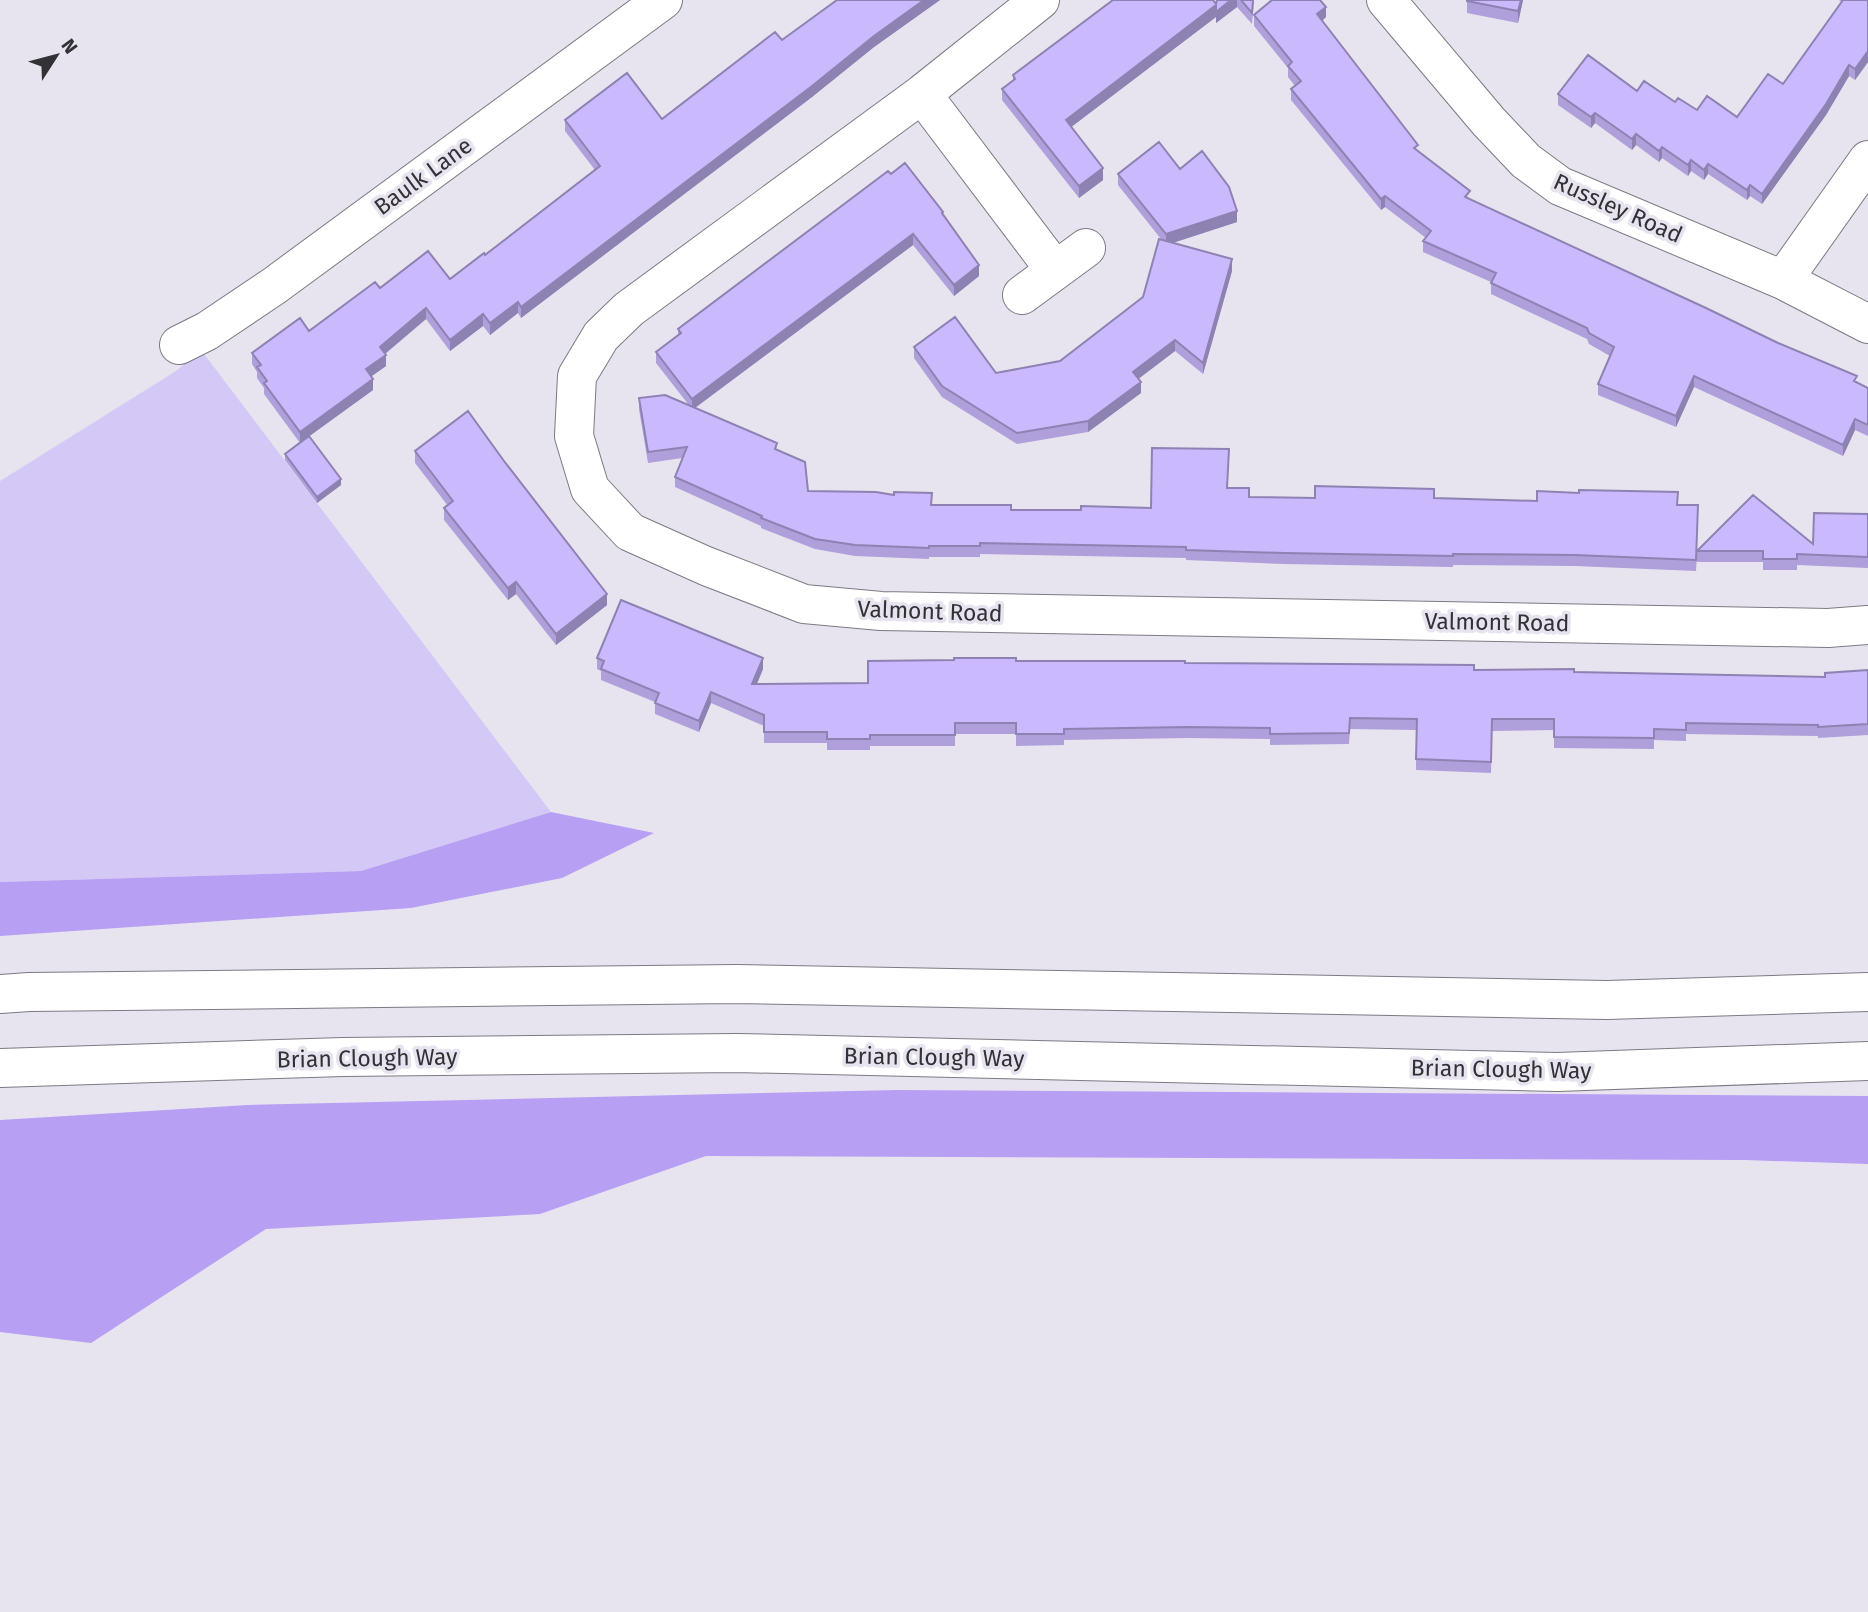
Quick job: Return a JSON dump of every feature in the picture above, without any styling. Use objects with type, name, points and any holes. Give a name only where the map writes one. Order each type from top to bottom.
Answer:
[{"type":"main road","name":"Baulk Lane","points":[[179,345],[207,331],[274,286],[663,0]]},
{"type":"main road","name":"Valmont Road","points":[[1041,0],[922,94],[629,309],[601,336],[577,376],[574,436],[590,489],[629,532],[705,566],[804,604],[881,611],[1815,628],[1868,625]]},
{"type":"main road","name":"Russley Road","points":[[1386,0],[1489,122],[1526,161],[1560,186],[1783,280],[1868,324]]},
{"type":"main road","points":[[922,94],[1055,270]]},
{"type":"main road","points":[[1783,280],[1868,160]]},
{"type":"main road","points":[[1022,295],[1086,248]]},
{"type":"main road","points":[[0,994],[737,984],[1607,1000],[1868,992]]},
{"type":"main road","name":"Brian Clough Way","points":[[0,1068],[343,1057],[737,1053],[1558,1072],[1868,1061]]},
{"type":"shaded area","points":[[201,350],[551,812],[361,871],[0,882],[0,481],[176,371]]},
{"type":"shaded area","points":[[551,812],[654,833],[562,878],[411,908],[0,936],[0,882],[361,871]]},
{"type":"shaded area","points":[[897,1090],[1868,1096],[1868,1164],[1745,1160],[706,1156],[540,1214],[266,1229],[91,1343],[0,1332],[0,1120],[248,1105]]},
{"type":"building","points":[[837,0],[924,0],[521,307],[518,302],[490,323],[483,314],[450,340],[426,308],[380,347],[386,355],[366,369],[373,379],[300,432],[264,383],[267,381],[257,367],[261,365],[252,353],[300,318],[309,331],[375,282],[380,288],[428,251],[450,279],[600,166],[565,120],[627,73],[662,119],[775,32],[782,40]]},
{"type":"building","points":[[1113,0],[1213,0],[1216,4],[1217,0],[1231,0],[1216,12],[1216,5],[1066,120],[1103,168],[1079,186],[1002,89],[1015,79],[1013,75]]},
{"type":"building","points":[[1241,0],[1253,0],[1252,13]]},
{"type":"building","points":[[1272,0],[1320,0],[1326,7],[1317,14],[1418,145],[1414,148],[1470,191],[1465,197],[1778,343],[1857,376],[1854,381],[1868,388],[1868,425],[1855,419],[1843,445],[1694,376],[1676,416],[1598,384],[1614,347],[1589,333],[1587,328],[1491,283],[1496,273],[1423,241],[1431,231],[1385,196],[1381,199],[1291,89],[1301,81],[1288,66],[1292,62],[1254,15]]},
{"type":"building","points":[[1467,0],[1521,0],[1518,11]]},
{"type":"building","points":[[1843,0],[1868,0],[1868,51],[1855,69],[1849,65],[1826,104],[1762,194],[1750,185],[1747,190],[1708,164],[1704,170],[1691,160],[1688,165],[1662,147],[1659,151],[1636,134],[1632,139],[1595,113],[1591,117],[1558,94],[1588,55],[1637,91],[1644,81],[1675,102],[1678,98],[1697,110],[1707,96],[1737,117],[1768,74],[1783,84]]},
{"type":"building","points":[[1159,142],[1180,169],[1202,151],[1229,187],[1237,211],[1166,234],[1118,174]]},
{"type":"building","points":[[905,163],[979,265],[954,285],[913,234],[692,399],[656,352],[681,333],[678,329],[888,171],[891,174]]},
{"type":"building","points":[[1159,239],[1232,259],[1203,363],[1175,340],[1133,372],[1141,382],[1088,421],[1017,433],[942,386],[914,347],[955,317],[996,373],[1060,361],[1143,297]]},
{"type":"building","points":[[665,395],[777,443],[775,449],[805,462],[808,491],[876,492],[894,495],[894,492],[932,493],[931,505],[1011,505],[1011,510],[1081,510],[1081,506],[1151,508],[1152,448],[1229,449],[1227,488],[1249,488],[1249,497],[1315,498],[1315,486],[1434,489],[1434,498],[1537,501],[1537,491],[1678,492],[1677,505],[1698,505],[1696,560],[1575,555],[1284,553],[1186,550],[1186,547],[980,543],[980,546],[929,548],[855,545],[815,539],[761,518],[762,516],[675,477],[687,447],[648,452],[639,398]]},
{"type":"building","points":[[468,411],[607,594],[556,634],[516,582],[508,588],[444,508],[453,501],[415,451]]},
{"type":"building","points":[[309,436],[341,479],[317,497],[285,454]]},
{"type":"building","points":[[1753,495],[1813,544],[1814,513],[1868,514],[1868,557],[1797,554],[1797,559],[1763,559],[1763,551],[1697,551]]},
{"type":"building","points":[[621,600],[763,658],[752,684],[868,683],[868,661],[954,658],[1016,658],[1016,661],[1474,665],[1474,670],[1574,669],[1574,672],[1825,677],[1825,673],[1868,670],[1868,724],[1818,727],[1686,723],[1686,730],[1654,729],[1654,738],[1554,737],[1554,719],[1492,719],[1491,762],[1416,759],[1417,719],[1350,718],[1349,733],[1270,734],[1270,728],[1188,727],[1064,729],[1064,734],[1016,734],[1016,723],[955,723],[955,735],[870,735],[870,739],[827,739],[827,732],[764,732],[764,715],[711,692],[699,721],[655,703],[659,693],[601,669],[604,661],[597,658]]}]
